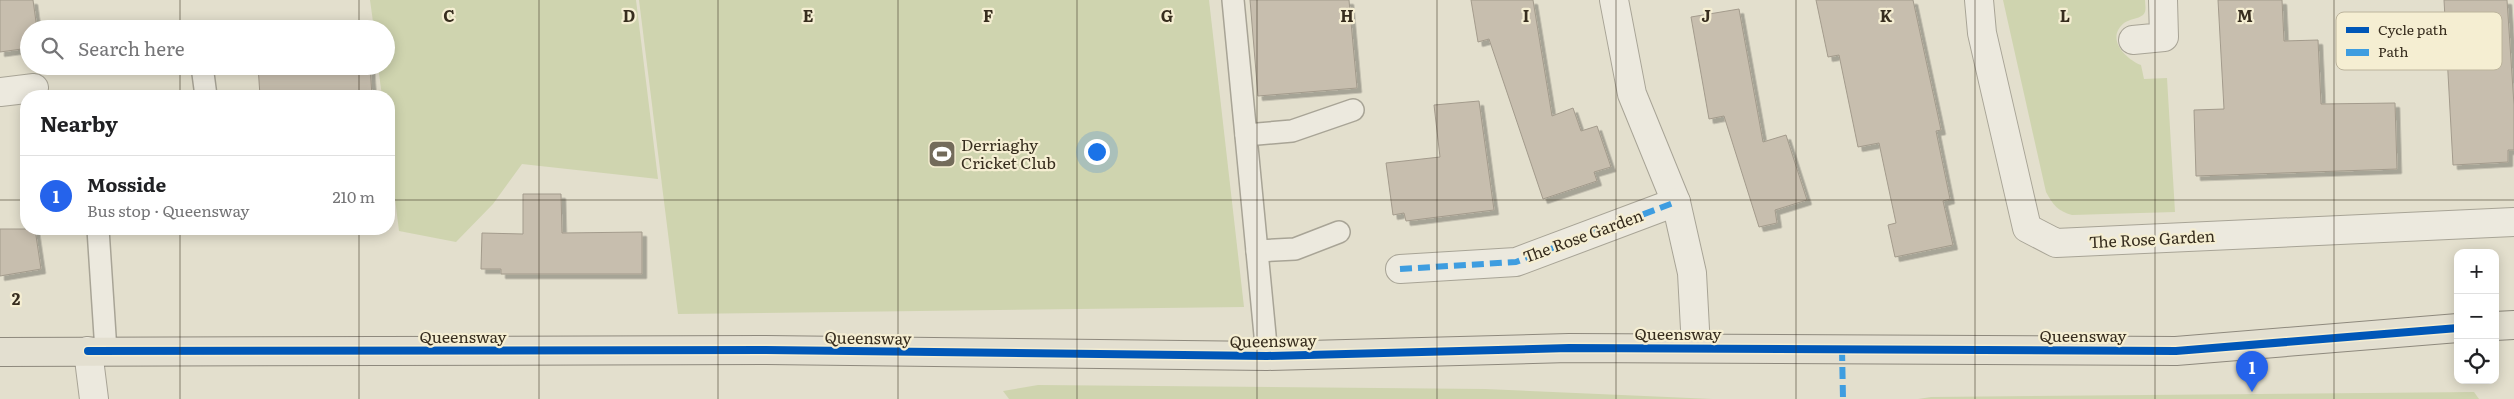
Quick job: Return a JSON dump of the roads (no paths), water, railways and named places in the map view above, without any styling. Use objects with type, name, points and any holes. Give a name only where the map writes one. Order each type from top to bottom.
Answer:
[{"type":"main road","points":[[2499,326],[2514,325]]},
{"type":"main road","name":"Queensway","points":[[0,352],[766,350],[1267,356],[1569,348],[2176,351],[2454,328]]},
{"type":"street","points":[[1614,0],[1632,94],[1676,202],[1692,273],[1696,348]]},
{"type":"street","name":"The Rose Garden","points":[[1979,0],[1982,33],[2027,228],[2056,243],[2514,222]]},
{"type":"street","points":[[2133,40],[2164,37],[2163,0]]},
{"type":"street","points":[[0,92],[34,88]]},
{"type":"street","name":"The Rose Garden","points":[[1400,269],[1516,262],[1676,202]]},
{"type":"street","points":[[94,399],[97,351]]},
{"type":"lane","points":[[1233,0],[1267,356]]},
{"type":"lane","points":[[203,75],[205,90]]},
{"type":"lane","points":[[1246,135],[1292,130],[1353,110]]},
{"type":"lane","points":[[1257,252],[1295,249],[1339,232]]},
{"type":"lane","points":[[97,351],[98,235]]},
{"type":"place","name":"Derriaghy Cricket Club","points":[[942,154]]},
{"type":"place","name":"Mosside","points":[[2252,392]]}]
